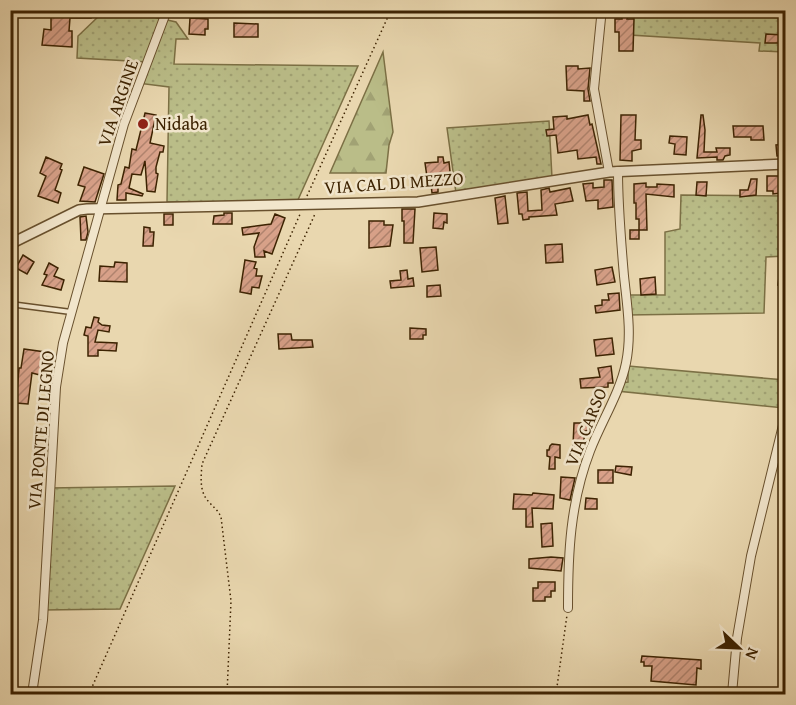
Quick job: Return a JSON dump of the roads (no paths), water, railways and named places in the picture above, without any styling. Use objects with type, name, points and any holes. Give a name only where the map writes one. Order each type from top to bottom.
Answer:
[{"type":"street","name":"VIA ARGINE","points":[[102,208],[124,124],[167,10]]},
{"type":"street","name":"VIA CARSO","points":[[568,608],[569,543],[579,485],[589,452],[619,386],[627,362],[629,320],[614,172],[594,89],[603,10]]},
{"type":"street","name":"VIA CAL DI MEZZO","points":[[10,244],[79,210],[418,202],[614,172],[786,164]]},
{"type":"street","name":"VIA PONTE DI LEGNO","points":[[32,694],[43,620],[56,387],[71,312],[102,208]]},
{"type":"street","points":[[732,694],[739,627],[751,556],[786,413]]},
{"type":"lane","points":[[10,304],[71,312]]},
{"type":"place","name":"Nidaba","points":[[143,124]]}]
